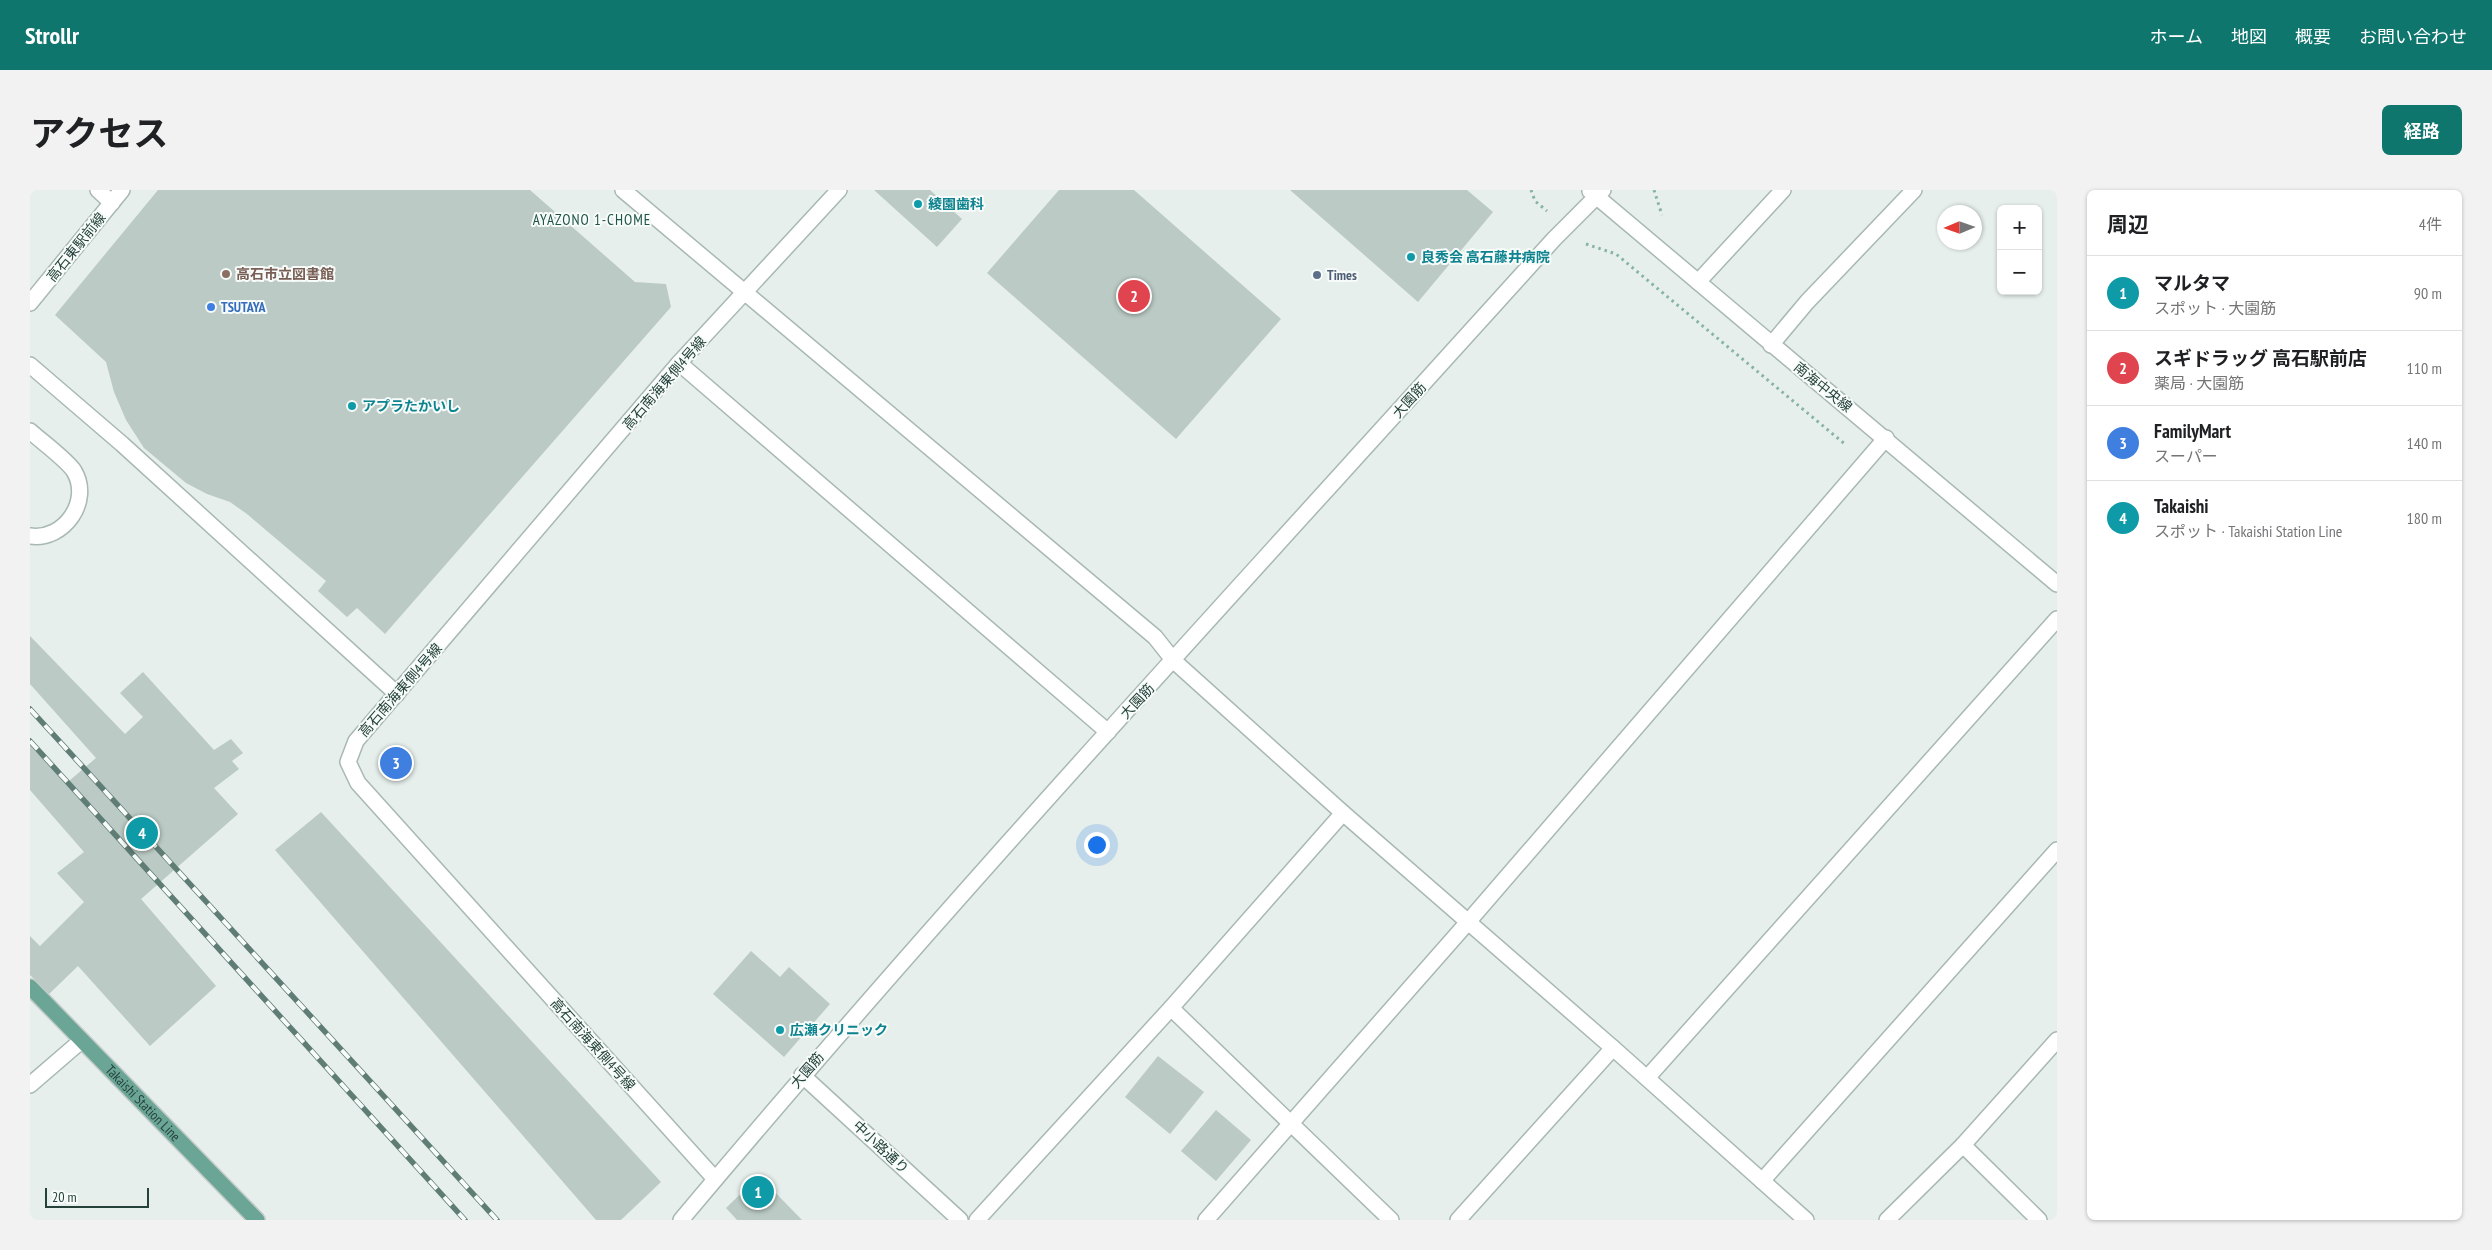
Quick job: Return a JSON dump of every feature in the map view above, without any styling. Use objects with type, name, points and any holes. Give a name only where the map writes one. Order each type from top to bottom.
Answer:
[{"type":"main road","name":"Takaishi Station Line","points":[[30,987],[257,1220]]},
{"type":"street","points":[[98,190],[112,203]]},
{"type":"street","name":"高石東駅前線","points":[[32,302],[122,190]]},
{"type":"street","points":[[622,190],[1155,637],[1174,661],[1343,813],[1648,1078],[1806,1220]]},
{"type":"street","name":"高石南海東側4号線","points":[[715,1179],[358,783],[348,762],[356,741],[679,363],[839,190]]},
{"type":"street","points":[[1698,282],[1783,190]]},
{"type":"street","points":[[1771,345],[1808,302],[1914,190]]},
{"type":"street","name":"大園筋","points":[[681,1220],[802,1075],[1108,732],[1566,228],[1596,192]]},
{"type":"street","name":"南海中央線","points":[[1596,192],[1771,345],[1886,438],[2057,584]]},
{"type":"street","points":[[679,363],[1108,732]]},
{"type":"street","points":[[30,366],[122,444],[397,694]]},
{"type":"street","points":[[30,431],[73,470],[80,488],[78,508],[60,530],[44,537],[30,536]]},
{"type":"street","points":[[1206,1220],[1468,922],[1886,438]]},
{"type":"street","points":[[1648,1078],[2057,619]]},
{"type":"street","points":[[977,1220],[1171,1008],[1343,813]]},
{"type":"street","points":[[1762,1181],[2057,850]]},
{"type":"street","points":[[1171,1008],[1391,1220]]},
{"type":"street","points":[[30,1084],[81,1041]]},
{"type":"street","points":[[1887,1220],[1963,1145],[2055,1045]]},
{"type":"street","points":[[1458,1220],[1613,1048]]},
{"type":"street","name":"中小路通り","points":[[802,1075],[960,1220]]},
{"type":"street","points":[[1963,1145],[2039,1220]]},
{"type":"path","points":[[1531,190],[1535,201],[1587,246],[1616,254],[1866,462]]},
{"type":"building","name":"アプラたかいし","points":[[158,190],[530,190],[635,282],[666,284],[671,307],[385,634],[357,608],[347,617],[318,591],[326,581],[247,514],[230,502],[207,494],[186,483],[144,448],[126,420],[114,392],[106,362],[55,315]]},
{"type":"building","name":"綾園歯科","points":[[874,190],[930,190],[962,219],[937,247]]},
{"type":"building","points":[[1059,190],[1134,190],[1281,319],[1176,439],[987,273]]},
{"type":"building","name":"良秀会 高石藤井病院","points":[[1290,190],[1467,190],[1493,212],[1418,302]]},
{"type":"building","points":[[30,636],[125,734],[143,717],[120,693],[143,672],[214,750],[231,739],[243,753],[232,761],[239,769],[214,788],[238,814],[141,899],[216,986],[150,1046],[78,966],[49,994],[30,975],[30,936],[40,946],[84,902],[57,873],[84,852],[30,790],[30,738],[69,781],[96,758],[30,684]]},
{"type":"building","points":[[321,812],[661,1182],[621,1220],[596,1220],[275,850]]},
{"type":"building","name":"広瀬クリニック","points":[[751,951],[780,977],[789,967],[830,1004],[784,1057],[713,994]]},
{"type":"building","points":[[1158,1056],[1204,1092],[1170,1134],[1125,1097]]},
{"type":"building","points":[[1216,1110],[1251,1140],[1216,1181],[1181,1151]]},
{"type":"building","points":[[759,1176],[802,1220],[737,1220],[726,1208]]},
{"type":"railway","points":[[30,709],[497,1220]]},
{"type":"railway","points":[[30,741],[465,1220]]},
{"type":"place","name":"綾園歯科","points":[[918,204]]},
{"type":"place","name":"良秀会 高石藤井病院","points":[[1411,257]]},
{"type":"place","name":"高石市立図書館","points":[[226,274]]},
{"type":"place","name":"Times","points":[[1317,275]]},
{"type":"place","name":"スギドラッグ 高石駅前店","points":[[1134,296]]},
{"type":"place","name":"TSUTAYA","points":[[211,307]]},
{"type":"place","name":"アプラたかいし","points":[[352,406]]},
{"type":"place","name":"FamilyMart","points":[[396,763]]},
{"type":"place","name":"Takaishi","points":[[142,833]]},
{"type":"place","name":"広瀬クリニック","points":[[780,1030]]},
{"type":"place","name":"マルタマ","points":[[758,1192]]},
{"type":"district","name":"AYAZONO 1-CHOME","points":[[592,220]]}]
